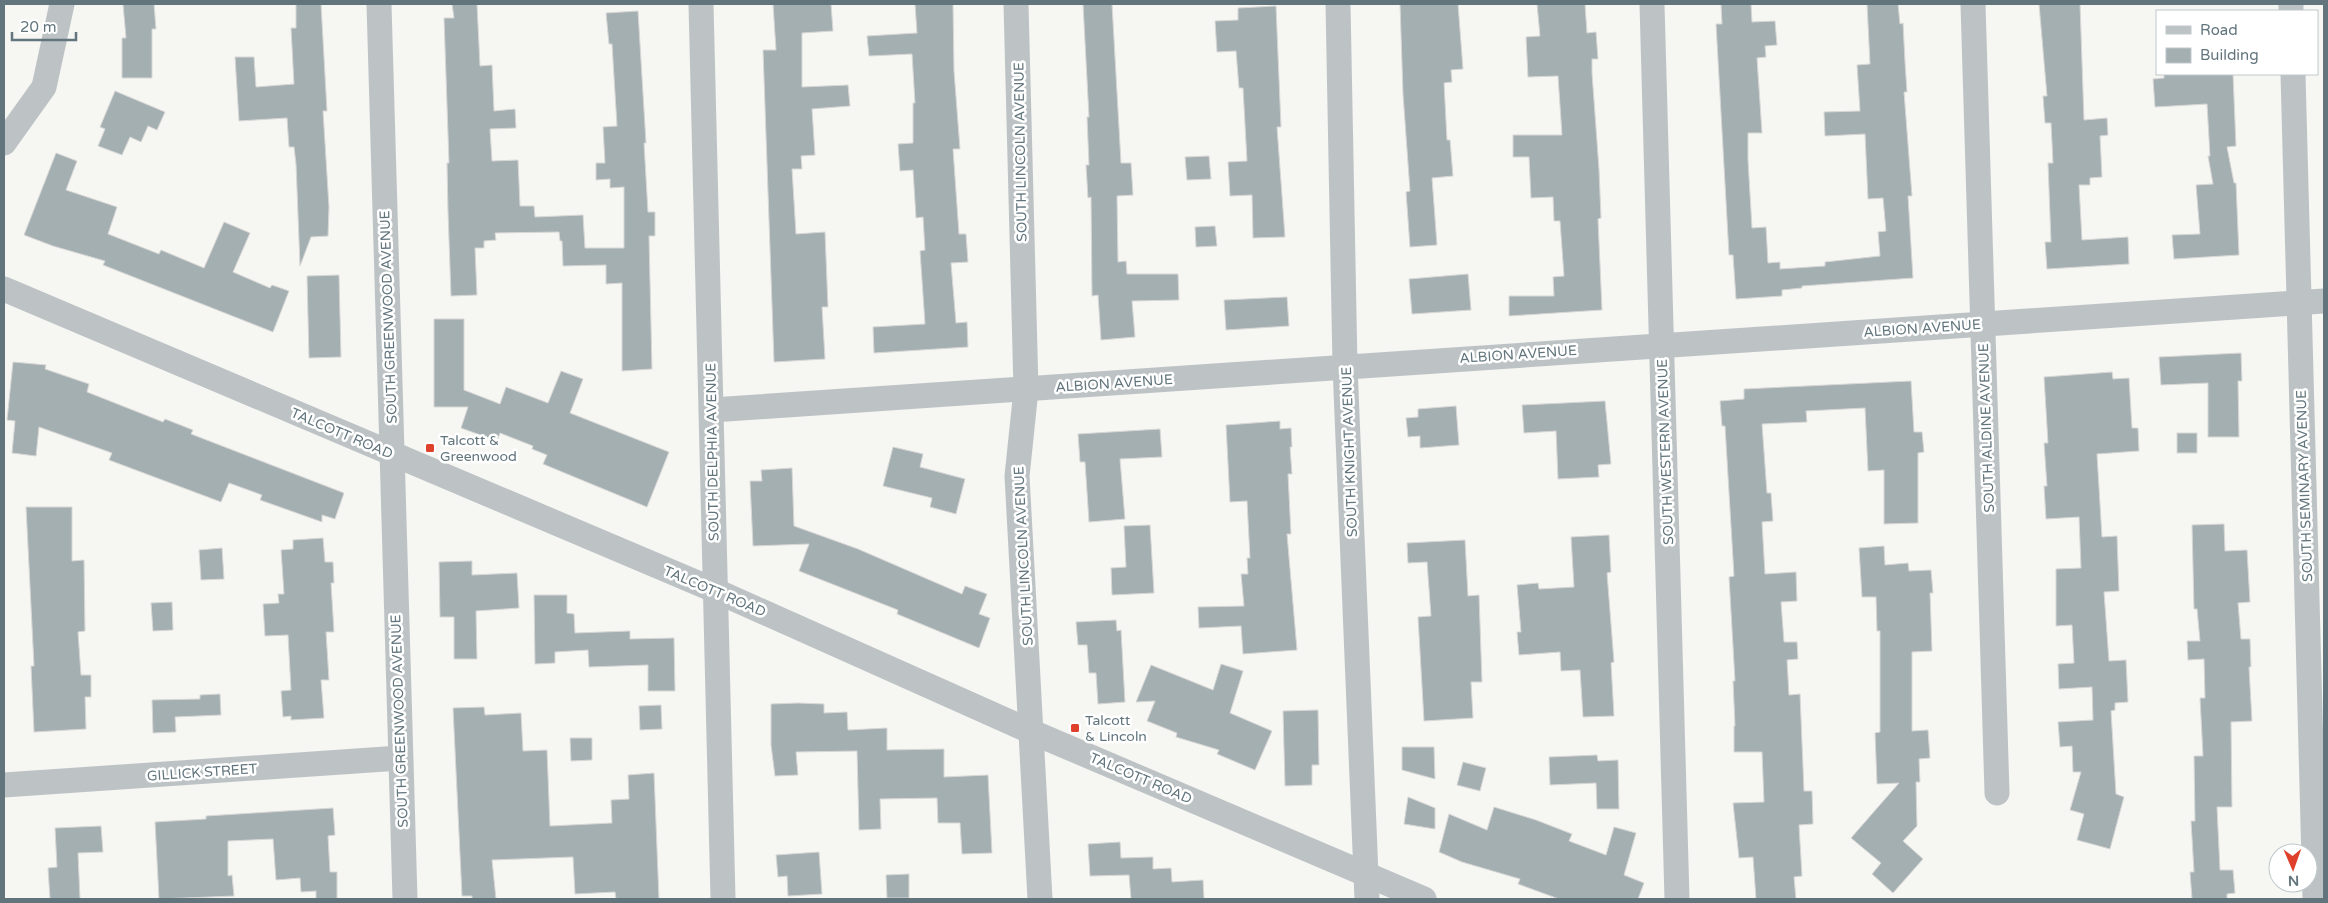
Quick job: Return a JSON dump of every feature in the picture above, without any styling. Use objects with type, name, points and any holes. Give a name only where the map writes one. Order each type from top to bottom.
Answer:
[{"type":"street","points":[[4,143],[44,87],[62,4]]},
{"type":"street","name":"SOUTH GREENWOOD AVENUE","points":[[379,4],[404,899]]},
{"type":"street","name":"SOUTH DELPHIA AVENUE","points":[[701,4],[722,899]]},
{"type":"street","name":"SOUTH LINCOLN AVENUE","points":[[1016,4],[1026,390],[1017,476],[1040,899]]},
{"type":"street","name":"SOUTH KNIGHT AVENUE","points":[[1338,4],[1345,366],[1367,899]]},
{"type":"street","name":"SOUTH WESTERN AVENUE","points":[[1652,4],[1678,899]]},
{"type":"street","name":"SOUTH ALDINE AVENUE","points":[[1973,4],[1997,793]]},
{"type":"street","name":"SOUTH SEMINARY AVENUE","points":[[2292,75],[2315,899]]},
{"type":"street","name":"TALCOTT ROAD","points":[[4,289],[714,590],[1032,732],[1424,899]]},
{"type":"street","name":"ALBION AVENUE","points":[[712,410],[2324,300]]},
{"type":"street","name":"GILLICK STREET","points":[[4,785],[400,758]]},
{"type":"building","points":[[123,4],[154,4],[156,29],[152,29],[152,78],[122,78],[122,38],[126,38]]},
{"type":"building","points":[[296,4],[321,4],[327,111],[323,111],[329,207],[328,236],[311,237],[300,266],[296,164],[294,147],[289,147],[287,118],[239,121],[235,57],[254,57],[256,87],[294,84],[291,28],[296,28]]},
{"type":"building","points":[[452,4],[477,4],[480,66],[492,65],[494,111],[515,109],[516,128],[490,129],[492,161],[518,160],[520,206],[534,206],[535,217],[583,215],[585,248],[624,248],[624,187],[610,188],[610,179],[596,180],[596,163],[605,163],[603,127],[617,126],[612,44],[609,44],[606,13],[638,11],[648,212],[655,212],[655,236],[649,236],[652,369],[622,371],[622,283],[606,284],[606,265],[563,266],[562,241],[560,241],[559,232],[495,233],[496,240],[484,241],[484,248],[475,248],[477,295],[451,296],[444,18],[454,18]]},
{"type":"building","points":[[773,4],[831,4],[833,31],[802,33],[802,87],[848,85],[850,106],[812,109],[815,155],[801,156],[802,169],[792,169],[796,234],[825,232],[828,307],[822,307],[825,359],[774,362],[763,50],[776,50]]},
{"type":"building","points":[[915,4],[953,4],[954,71],[960,149],[953,149],[959,234],[966,234],[968,262],[951,263],[956,323],[967,322],[968,347],[874,353],[873,327],[925,324],[920,251],[925,250],[923,217],[916,218],[913,170],[900,171],[898,144],[913,143],[913,103],[915,103],[912,54],[869,56],[867,36],[917,33]]},
{"type":"building","points":[[1083,4],[1112,4],[1121,163],[1131,163],[1133,195],[1117,196],[1118,262],[1126,261],[1127,274],[1178,274],[1179,300],[1132,301],[1135,337],[1101,340],[1098,295],[1092,296],[1091,197],[1088,198],[1086,165],[1089,165],[1087,117],[1089,117]]},
{"type":"building","points":[[1400,4],[1458,4],[1463,69],[1451,70],[1452,82],[1444,83],[1447,140],[1450,140],[1453,176],[1432,178],[1437,245],[1410,247],[1406,192],[1410,191],[1403,94]]},
{"type":"building","points":[[1537,4],[1585,4],[1587,33],[1596,32],[1598,59],[1592,59],[1592,73],[1599,169],[1601,218],[1598,219],[1602,310],[1509,316],[1509,296],[1554,296],[1553,277],[1564,276],[1560,221],[1554,221],[1553,197],[1531,198],[1529,157],[1513,157],[1513,135],[1562,135],[1558,76],[1528,77],[1526,37],[1540,36]]},
{"type":"building","points":[[1721,4],[1751,4],[1752,22],[1775,21],[1777,45],[1765,46],[1766,57],[1757,58],[1762,133],[1748,133],[1748,160],[1752,228],[1766,227],[1768,263],[1780,262],[1780,269],[1825,266],[1825,262],[1880,256],[1878,232],[1886,231],[1883,198],[1868,199],[1865,134],[1825,136],[1824,112],[1860,111],[1857,65],[1870,64],[1867,4],[1898,4],[1900,24],[1903,23],[1907,92],[1904,92],[1912,196],[1908,196],[1913,278],[1802,286],[1802,288],[1782,290],[1782,296],[1736,299],[1733,255],[1729,255],[1716,24],[1722,24]]},
{"type":"building","points":[[2039,4],[2080,4],[2084,120],[2107,118],[2108,135],[2100,136],[2102,177],[2090,178],[2090,185],[2079,185],[2082,240],[2128,237],[2129,264],[2047,269],[2045,242],[2051,242],[2048,163],[2053,163],[2051,123],[2045,123],[2043,96],[2047,96]]},
{"type":"building","points":[[1276,6],[1281,127],[1277,127],[1285,237],[1253,238],[1252,195],[1230,196],[1228,162],[1247,161],[1243,88],[1239,88],[1236,51],[1217,52],[1215,21],[1238,20],[1238,8]]},
{"type":"building","points":[[2164,75],[2233,75],[2236,146],[2227,147],[2234,183],[2236,183],[2239,255],[2174,259],[2172,235],[2200,234],[2196,185],[2213,184],[2208,156],[2210,156],[2207,104],[2155,107],[2153,79],[2164,78]]},
{"type":"building","points":[[115,91],[165,112],[157,130],[148,126],[141,142],[130,137],[122,155],[98,146],[105,129],[100,127]]},
{"type":"building","points":[[56,153],[77,161],[66,190],[117,207],[108,234],[159,254],[161,250],[204,268],[224,222],[250,233],[233,272],[270,288],[272,285],[289,291],[273,332],[103,265],[105,261],[53,246],[24,235]]},
{"type":"building","points":[[1209,156],[1211,179],[1187,180],[1185,157]]},
{"type":"building","points":[[1215,226],[1217,246],[1196,247],[1195,227]]},
{"type":"building","points":[[1468,274],[1471,310],[1412,314],[1409,279]]},
{"type":"building","points":[[339,275],[341,357],[309,358],[307,276]]},
{"type":"building","points":[[1287,297],[1289,326],[1226,330],[1224,300]]},
{"type":"building","points":[[434,319],[464,319],[464,390],[500,404],[506,387],[548,403],[561,371],[583,379],[570,413],[669,452],[647,507],[543,464],[547,455],[532,449],[533,446],[500,433],[497,441],[461,428],[468,407],[434,407]]},
{"type":"building","points":[[2241,353],[2242,381],[2238,381],[2239,437],[2208,437],[2208,383],[2161,385],[2159,357]]},
{"type":"building","points":[[13,362],[46,365],[45,369],[89,384],[87,392],[163,422],[165,419],[193,430],[191,434],[344,493],[335,519],[322,515],[322,522],[260,500],[262,495],[229,483],[221,502],[109,460],[112,453],[39,427],[36,456],[12,453],[15,421],[7,420]]},
{"type":"building","points":[[2112,372],[2113,379],[2129,378],[2132,428],[2138,428],[2139,451],[2097,454],[2102,537],[2117,536],[2119,591],[2104,592],[2109,661],[2126,660],[2128,702],[2115,703],[2115,710],[2111,711],[2116,794],[2124,797],[2110,849],[2077,840],[2084,814],[2070,810],[2081,772],[2073,772],[2072,746],[2060,747],[2058,722],[2093,720],[2092,687],[2059,689],[2058,664],[2074,663],[2072,625],[2056,626],[2056,569],[2081,568],[2079,517],[2046,519],[2044,486],[2047,486],[2044,443],[2048,443],[2044,377]]},
{"type":"building","points":[[1911,381],[1914,432],[1922,432],[1924,452],[1918,453],[1918,523],[1884,524],[1884,470],[1868,471],[1865,408],[1806,411],[1807,422],[1762,424],[1767,493],[1771,493],[1773,521],[1762,522],[1765,574],[1796,572],[1797,601],[1781,602],[1784,642],[1797,642],[1798,659],[1787,660],[1789,695],[1800,694],[1804,791],[1812,791],[1813,824],[1799,825],[1802,876],[1794,877],[1796,899],[1756,899],[1753,857],[1739,858],[1733,803],[1764,802],[1762,752],[1734,752],[1733,681],[1735,681],[1729,577],[1734,576],[1725,426],[1722,426],[1720,401],[1744,399],[1744,389]]},
{"type":"building","points":[[1605,401],[1611,464],[1598,465],[1599,477],[1558,479],[1556,431],[1524,433],[1522,405]]},
{"type":"building","points":[[1456,406],[1459,445],[1420,448],[1420,436],[1408,437],[1406,418],[1418,417],[1418,409]]},
{"type":"building","points":[[1280,421],[1280,429],[1291,428],[1292,474],[1288,474],[1291,534],[1287,534],[1297,650],[1243,654],[1241,626],[1199,628],[1198,607],[1244,606],[1241,574],[1248,574],[1247,558],[1250,558],[1247,501],[1230,502],[1226,425]]},
{"type":"building","points":[[1160,429],[1162,457],[1120,459],[1125,519],[1089,522],[1085,462],[1080,462],[1078,434]]},
{"type":"building","points":[[2177,433],[2197,433],[2197,453],[2177,453]]},
{"type":"building","points":[[893,447],[923,454],[920,467],[965,479],[956,514],[930,507],[932,498],[883,486]]},
{"type":"building","points":[[792,468],[794,526],[858,549],[962,594],[965,586],[987,594],[979,614],[990,618],[979,648],[897,614],[898,610],[799,571],[809,544],[753,546],[750,481],[762,481],[761,470]]},
{"type":"building","points":[[26,507],[72,507],[72,561],[84,560],[85,631],[78,632],[81,675],[91,675],[91,697],[85,697],[86,729],[34,732],[31,666],[34,666]]},
{"type":"building","points":[[2224,524],[2225,551],[2247,550],[2250,602],[2238,603],[2241,639],[2250,639],[2251,667],[2249,667],[2252,721],[2231,722],[2232,807],[2217,807],[2220,870],[2233,870],[2235,893],[2227,894],[2227,899],[2192,899],[2190,872],[2194,872],[2191,821],[2195,821],[2194,756],[2203,756],[2200,698],[2205,698],[2204,659],[2188,660],[2187,641],[2200,641],[2197,609],[2194,609],[2192,525]]},
{"type":"building","points":[[1150,525],[1154,593],[1112,595],[1111,568],[1126,567],[1124,526]]},
{"type":"building","points":[[1609,535],[1611,572],[1607,573],[1614,662],[1611,663],[1614,716],[1583,717],[1580,670],[1561,671],[1560,652],[1519,655],[1517,632],[1521,632],[1517,585],[1538,583],[1539,589],[1574,587],[1571,537]]},
{"type":"building","points":[[323,538],[325,562],[333,562],[334,583],[331,583],[334,632],[326,632],[329,680],[321,680],[324,718],[291,720],[291,716],[283,717],[281,691],[291,690],[288,635],[265,636],[263,604],[279,603],[278,594],[284,594],[281,550],[293,549],[293,540]]},
{"type":"building","points":[[1465,540],[1468,596],[1479,595],[1482,682],[1471,682],[1473,718],[1424,721],[1418,617],[1431,616],[1427,562],[1408,563],[1407,543]]},
{"type":"building","points":[[1884,546],[1885,565],[1908,563],[1909,571],[1931,570],[1933,593],[1930,593],[1932,651],[1912,652],[1912,731],[1928,730],[1930,758],[1919,759],[1920,782],[1916,782],[1917,826],[1903,841],[1923,859],[1893,893],[1872,874],[1881,863],[1851,838],[1899,783],[1877,784],[1875,733],[1880,732],[1880,631],[1877,631],[1876,597],[1862,597],[1859,548]]},
{"type":"building","points":[[222,548],[224,579],[201,580],[199,550]]},
{"type":"building","points":[[472,561],[472,575],[517,573],[519,608],[476,611],[477,659],[454,659],[454,617],[440,617],[439,562]]},
{"type":"building","points":[[534,595],[567,595],[567,613],[574,614],[575,633],[630,631],[630,639],[674,638],[675,691],[648,691],[648,665],[589,667],[588,650],[555,652],[555,663],[535,664]]},
{"type":"building","points":[[172,602],[173,630],[153,631],[151,603]]},
{"type":"building","points":[[1116,620],[1117,631],[1121,630],[1125,702],[1098,704],[1096,673],[1089,673],[1087,645],[1078,645],[1076,622]]},
{"type":"building","points":[[1221,664],[1243,671],[1230,713],[1272,731],[1255,770],[1217,754],[1219,750],[1176,737],[1177,733],[1147,721],[1155,701],[1136,702],[1151,665],[1213,690]]},
{"type":"building","points":[[220,694],[221,715],[175,717],[176,732],[153,733],[152,700],[200,699],[200,695]]},
{"type":"building","points":[[771,704],[824,704],[824,713],[847,712],[848,730],[887,728],[887,750],[944,749],[944,777],[988,775],[992,853],[962,854],[960,823],[938,823],[937,798],[880,799],[881,829],[859,830],[857,751],[796,752],[798,775],[775,776],[771,745]]},
{"type":"building","points":[[661,705],[662,729],[640,730],[639,706]]},
{"type":"building","points":[[484,707],[485,715],[521,713],[523,751],[547,750],[550,826],[612,823],[611,800],[629,799],[628,775],[654,773],[659,899],[616,899],[615,892],[575,894],[573,857],[492,860],[496,899],[472,899],[472,896],[462,896],[453,708]]},
{"type":"building","points":[[1318,710],[1319,765],[1312,765],[1312,785],[1285,786],[1283,711]]},
{"type":"building","points":[[570,738],[592,738],[592,760],[571,761]]},
{"type":"building","points":[[1402,747],[1434,747],[1435,779],[1402,770]]},
{"type":"building","points":[[1597,755],[1598,761],[1618,760],[1619,809],[1597,809],[1596,783],[1550,785],[1549,757]]},
{"type":"building","points":[[1463,762],[1486,768],[1480,791],[1457,785]]},
{"type":"building","points":[[1408,797],[1435,808],[1435,829],[1404,824]]},
{"type":"building","points":[[1494,807],[1572,834],[1569,841],[1606,855],[1614,827],[1636,833],[1624,875],[1644,883],[1638,899],[1559,899],[1518,884],[1520,879],[1462,862],[1439,852],[1449,814],[1487,830]]},
{"type":"building","points":[[333,808],[335,835],[328,836],[330,872],[337,872],[337,899],[316,899],[316,891],[301,892],[300,878],[276,880],[273,839],[228,841],[228,876],[232,875],[234,896],[159,899],[155,822],[206,819],[206,816]]},
{"type":"building","points":[[101,826],[103,852],[78,853],[80,899],[50,899],[48,868],[57,867],[55,828]]},
{"type":"building","points":[[1120,842],[1121,858],[1153,857],[1153,869],[1171,868],[1172,882],[1203,880],[1204,899],[1131,899],[1129,875],[1090,876],[1088,844]]},
{"type":"building","points":[[819,852],[822,894],[788,896],[787,876],[778,877],[776,855]]},
{"type":"building","points":[[909,874],[909,898],[887,898],[886,875]]},
{"type":"place","name":"Talcott & Greenwood","points":[[430,448]]},
{"type":"place","name":"Talcott & Lincoln","points":[[1075,728]]}]
